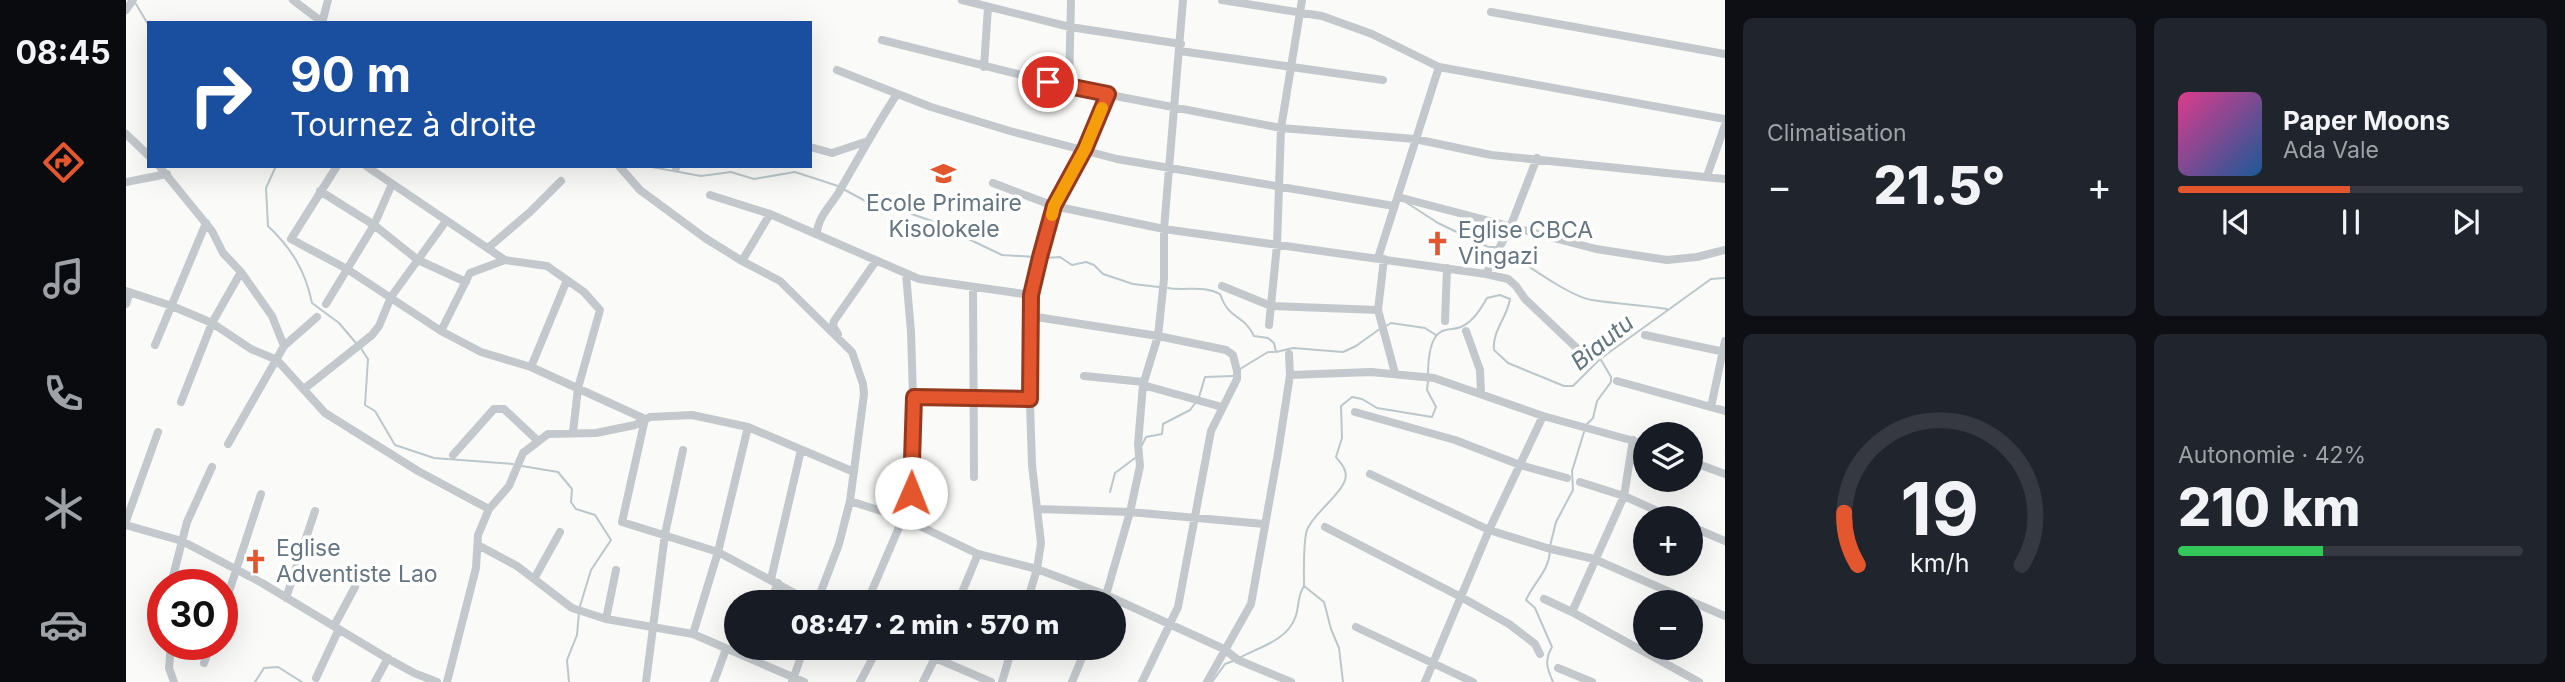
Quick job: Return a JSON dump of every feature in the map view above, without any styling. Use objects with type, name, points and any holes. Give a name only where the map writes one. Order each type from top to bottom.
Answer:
[{"type":"street","points":[[126,10],[133,0]]},
{"type":"street","points":[[293,0],[321,21]]},
{"type":"street","points":[[322,21],[328,0]]},
{"type":"street","points":[[962,0],[988,7],[1000,5],[1070,27],[1180,48],[1383,80]]},
{"type":"street","points":[[1069,87],[1071,0]]},
{"type":"street","points":[[1107,590],[1140,466],[1138,444],[1143,384],[1158,336],[1168,168],[1183,0]]},
{"type":"street","points":[[1222,0],[1322,16],[1372,34],[1439,67],[1725,119]]},
{"type":"street","points":[[1269,325],[1277,245],[1281,128],[1302,0]]},
{"type":"street","points":[[985,67],[988,7]]},
{"type":"street","points":[[1492,12],[1725,54]]},
{"type":"street","points":[[882,40],[1069,87],[1281,128],[1415,139],[1491,155],[1725,179]]},
{"type":"street","points":[[1395,373],[1378,310],[1381,258],[1394,206],[1439,67]]},
{"type":"street","points":[[837,70],[931,107],[1117,159],[1394,206]]},
{"type":"street","points":[[817,234],[817,226],[838,194],[865,142],[897,94]]},
{"type":"street","points":[[1031,590],[1041,543],[1032,465],[1031,295],[1054,206],[1085,149],[1108,94]]},
{"type":"street","points":[[1707,176],[1725,125]]},
{"type":"street","points":[[126,134],[147,154]]},
{"type":"street","points":[[812,148],[832,153],[865,142]]},
{"type":"street","points":[[1486,274],[1511,225],[1537,158]]},
{"type":"street","points":[[161,168],[206,223],[223,253],[241,272],[272,316],[284,346]]},
{"type":"street","points":[[336,168],[290,239],[347,269],[441,331],[481,352],[531,367],[645,419]]},
{"type":"street","points":[[369,168],[505,260],[547,267],[584,292],[600,310],[578,388],[573,432]]},
{"type":"street","points":[[621,168],[640,190],[705,238],[780,281],[852,352],[863,384],[854,472],[839,544],[819,590]]},
{"type":"street","points":[[126,182],[167,174]]},
{"type":"street","points":[[488,248],[561,181]]},
{"type":"street","points":[[993,183],[1054,206],[1164,229],[1381,258],[1508,279],[1525,299],[1584,355]]},
{"type":"street","points":[[326,304],[374,225],[392,184]]},
{"type":"street","points":[[320,191],[374,225],[418,260],[466,282]]},
{"type":"street","points":[[709,195],[771,214],[919,279],[1031,295]]},
{"type":"street","points":[[1398,197],[1596,249],[1667,260],[1725,250]]},
{"type":"street","points":[[742,261],[771,214]]},
{"type":"street","points":[[304,389],[372,335],[379,326],[391,297],[446,221]]},
{"type":"street","points":[[155,345],[206,223]]},
{"type":"street","points":[[441,331],[470,274],[505,260]]},
{"type":"street","points":[[841,339],[833,326],[834,321],[876,261]]},
{"type":"street","points":[[1445,321],[1447,268]]},
{"type":"street","points":[[181,402],[212,323],[241,272]]},
{"type":"street","points":[[872,590],[911,493],[914,397],[906,274]]},
{"type":"street","points":[[531,367],[567,280]]},
{"type":"street","points":[[1222,286],[1271,306],[1378,310]]},
{"type":"street","points":[[972,287],[974,477]]},
{"type":"street","points":[[126,304],[128,292],[212,323],[251,349],[277,360],[326,413],[346,427],[418,471],[489,509]]},
{"type":"street","points":[[1030,316],[1158,336],[1226,350],[1233,355],[1237,379],[1211,431],[1178,607],[1142,682]]},
{"type":"street","points":[[228,444],[284,346],[317,317]]},
{"type":"street","points":[[1466,331],[1479,370],[1481,393]]},
{"type":"street","points":[[1645,335],[1724,351]]},
{"type":"street","points":[[1711,407],[1725,341]]},
{"type":"street","points":[[1207,682],[1251,604],[1290,375],[1289,354]]},
{"type":"street","points":[[1290,375],[1395,373],[1424,376],[1543,416],[1633,440],[1624,496],[1572,612]]},
{"type":"street","points":[[1084,376],[1143,384],[1222,407]]},
{"type":"street","points":[[1617,381],[1725,411]]},
{"type":"street","points":[[914,397],[1030,399]]},
{"type":"street","points":[[453,455],[494,409],[504,409],[537,440]]},
{"type":"street","points":[[1355,412],[1455,440],[1520,465],[1567,478]]},
{"type":"street","points":[[447,682],[476,568],[478,535],[489,509],[509,486],[523,453],[548,433],[596,433],[635,425],[645,419],[692,415],[748,427],[854,472]]},
{"type":"street","points":[[1425,682],[1489,530],[1543,416]]},
{"type":"street","points":[[645,419],[622,522],[718,552],[792,590]]},
{"type":"street","points":[[693,634],[718,552],[748,427]]},
{"type":"street","points":[[158,432],[126,523],[182,541],[233,569]]},
{"type":"street","points":[[646,682],[666,534],[683,450]]},
{"type":"street","points":[[773,590],[801,450]]},
{"type":"street","points":[[1703,466],[1725,474]]},
{"type":"street","points":[[175,569],[187,523],[212,467]]},
{"type":"street","points":[[1370,474],[1489,530],[1594,559],[1725,616]]},
{"type":"street","points":[[1580,482],[1646,506]]},
{"type":"street","points":[[238,569],[261,494]]},
{"type":"street","points":[[850,501],[903,518],[978,554],[1037,569],[1086,590]]},
{"type":"street","points":[[1038,509],[1130,512],[1264,524]]},
{"type":"street","points":[[286,598],[315,511]]},
{"type":"street","points":[[1325,527],[1461,597],[1517,631],[1535,644],[1540,654]]},
{"type":"street","points":[[534,579],[560,532]]},
{"type":"street","points":[[1703,532],[1725,541]]},
{"type":"street","points":[[478,545],[517,566],[572,608],[606,619],[693,634],[724,648]]},
{"type":"street","points":[[963,590],[978,554]]},
{"type":"street","points":[[606,619],[617,570]]},
{"type":"street","points":[[238,572],[388,659],[437,682]]},
{"type":"street","points":[[316,678],[355,587]]},
{"type":"street","points":[[1544,599],[1699,682]]},
{"type":"street","points":[[1126,606],[1171,623],[1224,649],[1265,677],[1291,682]]},
{"type":"street","points":[[1356,627],[1473,682]]},
{"type":"street","points":[[715,682],[724,655]]},
{"type":"street","points":[[375,682],[388,659]]},
{"type":"street","points":[[170,660],[169,668],[174,682]]},
{"type":"street","points":[[753,660],[804,682]]},
{"type":"street","points":[[793,679],[800,660]]},
{"type":"street","points":[[860,682],[872,660]]},
{"type":"street","points":[[923,682],[934,660]]},
{"type":"street","points":[[939,660],[980,680],[990,682]]},
{"type":"street","points":[[1002,682],[1008,660]]},
{"type":"street","points":[[1072,682],[1081,660]]},
{"type":"street","points":[[1558,668],[1592,682]]},
{"type":"waterway","points":[[136,4],[147,23]]},
{"type":"waterway","points":[[275,168],[266,188],[268,226],[296,261],[306,280],[312,303],[339,323],[356,343]]},
{"type":"waterway","points":[[657,168],[701,176],[731,172],[754,179],[795,172],[838,186]]},
{"type":"waterway","points":[[843,189],[871,204],[932,221],[941,230],[956,233],[1002,255],[1036,257]]},
{"type":"waterway","points":[[1407,203],[1438,223],[1488,247],[1495,247]]},
{"type":"waterway","points":[[1503,249],[1572,293],[1592,300],[1667,309]]},
{"type":"waterway","points":[[1045,258],[1060,257],[1072,265],[1086,262],[1094,265],[1103,274],[1133,284],[1159,287]]},
{"type":"waterway","name":"Biautu","points":[[1428,376],[1430,353],[1436,337],[1441,331],[1461,327],[1469,322],[1487,298],[1500,295],[1510,299],[1495,337],[1494,350],[1508,363],[1564,386],[1573,386],[1600,359],[1711,279],[1725,278]]},
{"type":"waterway","points":[[1168,288],[1201,289],[1220,294],[1228,309],[1250,328],[1254,336],[1268,338],[1274,343],[1276,352],[1293,348],[1343,352],[1381,328]]},
{"type":"waterway","points":[[1386,326],[1391,323],[1425,328],[1436,335]]},
{"type":"waterway","points":[[360,347],[368,359],[365,405],[375,411],[395,445],[434,458],[513,464]]},
{"type":"waterway","points":[[1240,369],[1268,352],[1274,352]]},
{"type":"waterway","points":[[1587,424],[1593,418],[1597,401],[1611,382],[1601,360]]},
{"type":"waterway","points":[[1199,397],[1205,377],[1233,376]]},
{"type":"waterway","name":"Biautu","points":[[1343,682],[1339,648],[1324,602],[1304,586],[1307,530],[1346,478],[1344,467],[1336,457],[1342,438],[1341,406],[1352,397],[1362,399],[1377,408],[1432,417],[1436,407],[1427,390],[1428,381]]},
{"type":"waterway","points":[[1141,447],[1146,437],[1162,434],[1163,424],[1190,410],[1196,402]]},
{"type":"waterway","points":[[1550,546],[1556,522],[1573,490],[1572,471],[1584,432]]},
{"type":"waterway","points":[[1110,492],[1115,473],[1135,458]]},
{"type":"waterway","points":[[522,466],[558,472],[572,489],[571,502],[576,509],[595,515],[611,540],[591,570],[580,606]]},
{"type":"waterway","points":[[1550,551],[1544,571],[1526,600],[1535,608],[1552,647],[1547,664],[1553,682]]},
{"type":"waterway","points":[[1241,657],[1286,632],[1295,618],[1304,586]]},
{"type":"waterway","points":[[569,682],[567,660],[577,635],[579,612]]},
{"type":"waterway","points":[[1212,682],[1225,664],[1233,661]]},
{"type":"waterway","name":"Biautu","points":[[255,682],[264,668],[278,667],[302,682]]},
{"type":"slow traffic","points":[[1052,215],[1102,108]]},
{"type":"place","name":"Ecole Primaire Kisolokele","points":[[944,173]]},
{"type":"place","name":"Eglise CBCA Vingazi","points":[[1438,243]]},
{"type":"place","name":"Eglise Adventiste Lao","points":[[256,561]]},
{"type":"route","points":[[911,493],[914,397],[1030,399],[1031,295],[1040,257],[1054,206],[1085,149],[1108,94],[1048,82]]}]
